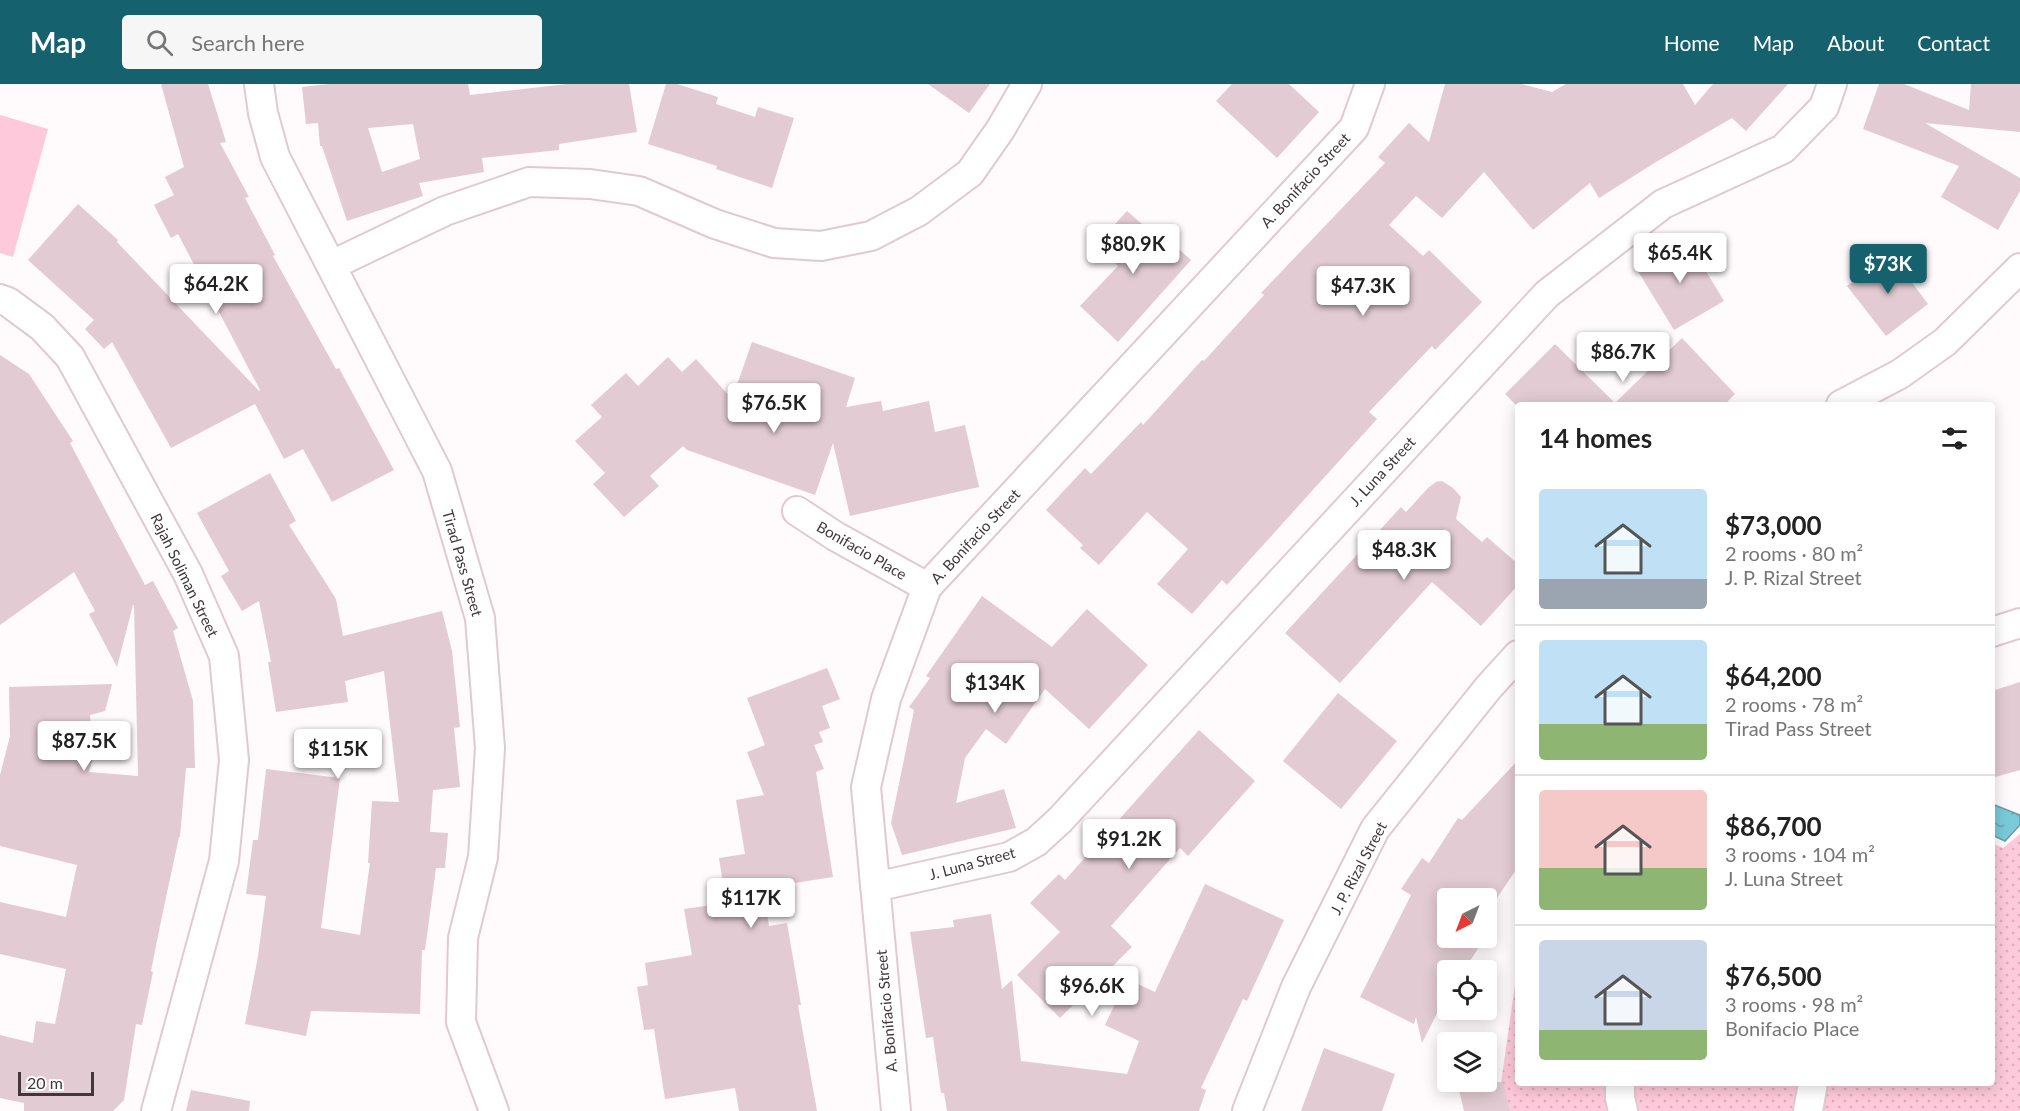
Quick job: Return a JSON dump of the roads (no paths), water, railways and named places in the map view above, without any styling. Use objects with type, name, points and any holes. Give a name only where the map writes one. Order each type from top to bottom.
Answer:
[{"type":"street","name":"Tirad Pass Street","points":[[259,84],[263,113],[275,157],[437,471],[480,618],[490,748],[483,856],[463,938],[461,1022],[494,1111]]},
{"type":"street","points":[[332,265],[445,211],[529,182],[590,184],[639,191],[715,224],[774,243],[821,246],[871,236],[919,211],[970,173],[1000,130],[1026,84]]},
{"type":"street","name":"A. Bonifacio Street","points":[[896,1111],[866,787],[886,699],[927,587],[1354,128],[1370,84]]},
{"type":"street","name":"J. Luna Street","points":[[875,887],[1009,857],[1036,842],[1060,820],[1547,294],[1663,204],[1783,149],[1824,107],[1832,84]]},
{"type":"street","points":[[1847,402],[1900,374],[1945,342],[2020,268]]},
{"type":"street","name":"Rajah Soliman Street","points":[[0,299],[8,302],[42,327],[70,357],[188,574],[224,656],[234,760],[224,861],[156,1111]]},
{"type":"street","name":"Bonifacio Place","points":[[797,511],[835,536],[927,587]]},
{"type":"street","points":[[1995,631],[2020,623]]},
{"type":"street","name":"J. P. Rizal Street","points":[[1247,1111],[1296,987],[1375,829],[1488,688],[1515,658]]},
{"type":"street","points":[[1620,1086],[1623,1111]]},
{"type":"street","points":[[1808,1111],[1812,1086]]},
{"type":"water","points":[[1995,805],[2020,815],[2020,825],[2005,841],[1995,836]]}]
